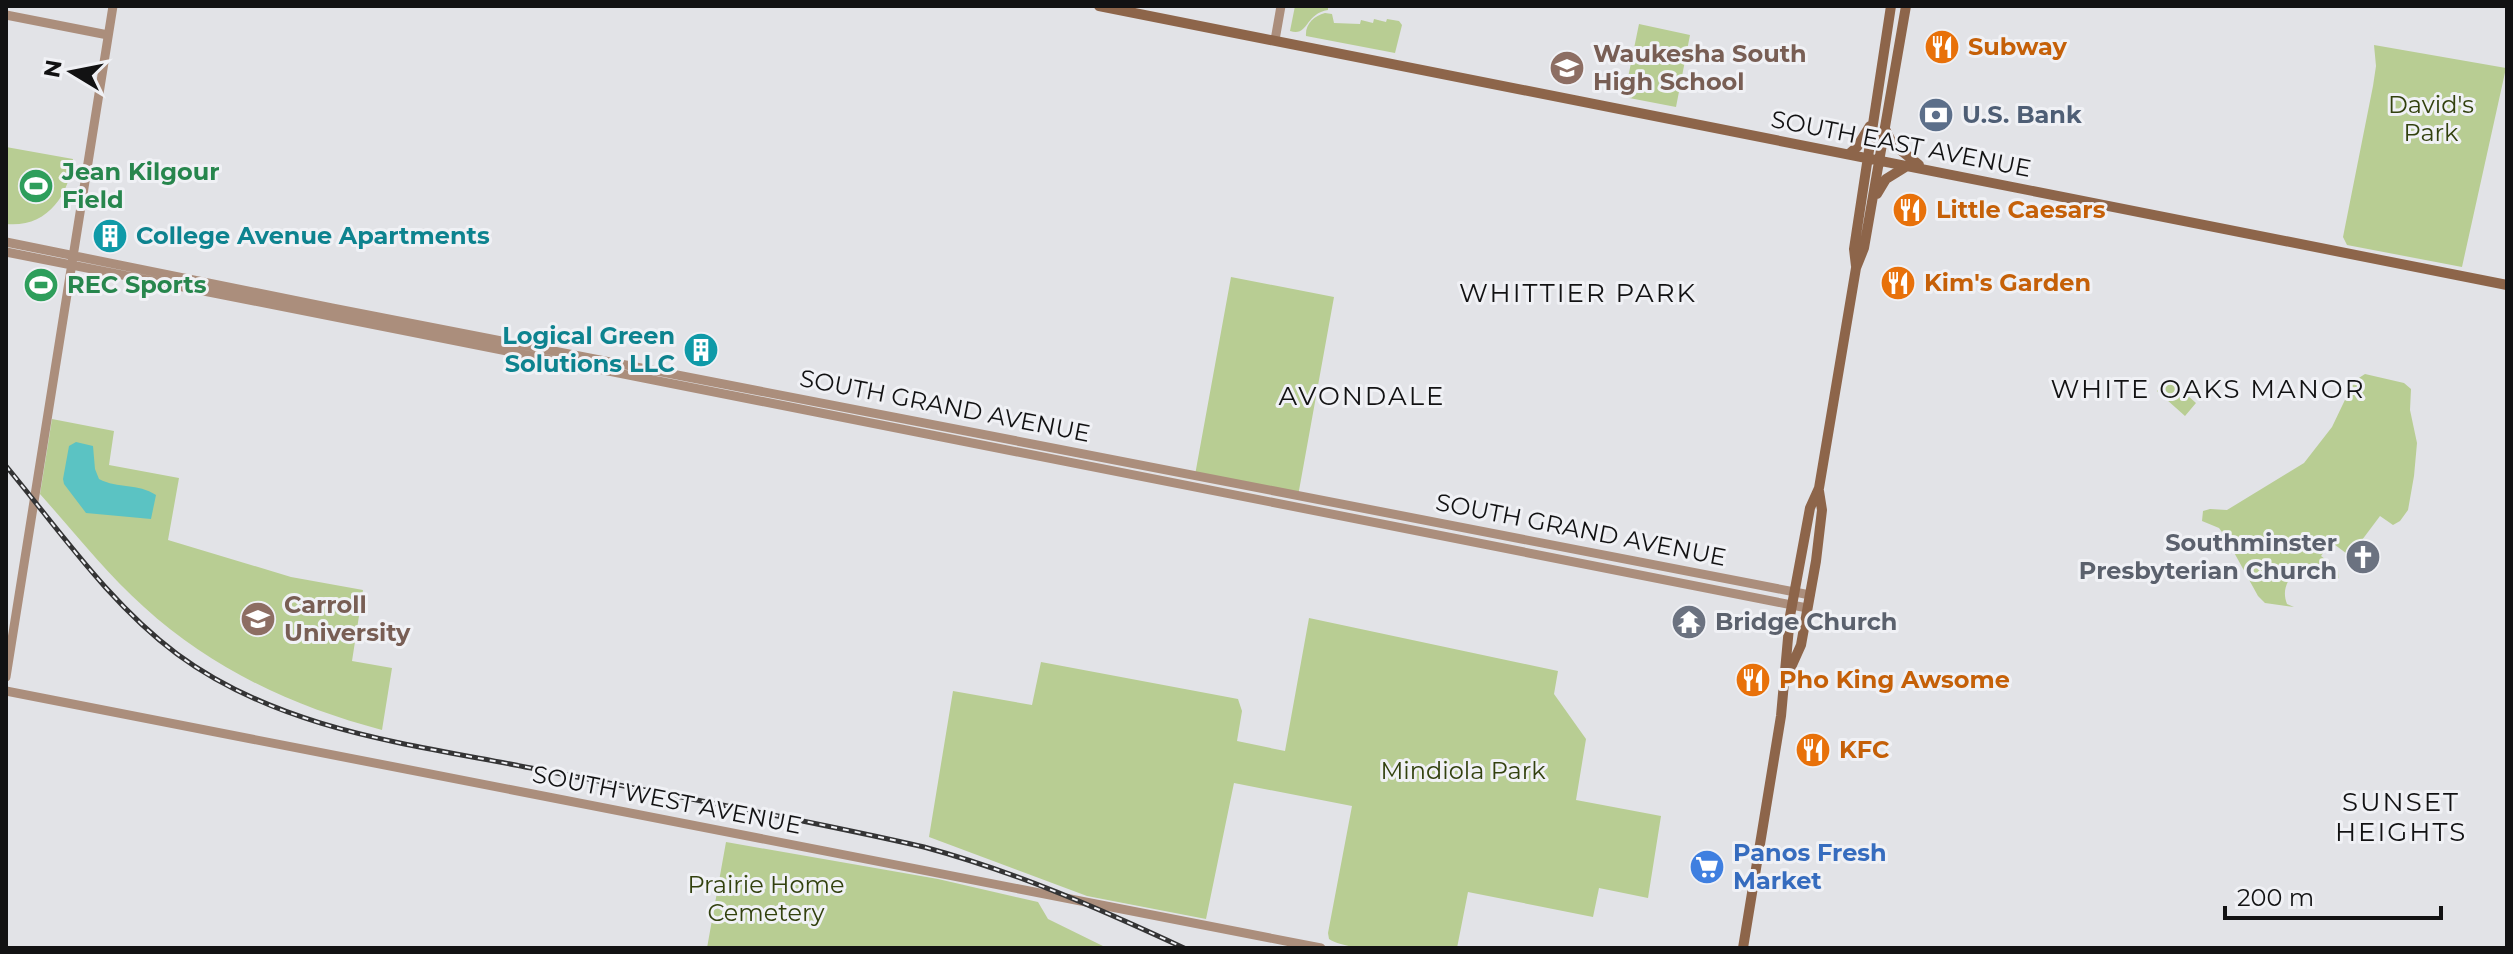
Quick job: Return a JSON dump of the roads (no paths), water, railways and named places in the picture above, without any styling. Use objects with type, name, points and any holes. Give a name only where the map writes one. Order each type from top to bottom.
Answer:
[{"type":"main road","name":"SOUTH EAST AVENUE","points":[[1099,6],[2507,285]]},
{"type":"main road","points":[[1743,948],[1787,676],[1786,642],[1792,604],[1810,508],[1819,488],[1856,268],[1864,248],[1870,214],[1874,117],[1891,6]]},
{"type":"main road","points":[[1856,268],[1854,249],[1874,158],[1885,129],[1906,6]]},
{"type":"main road","points":[[1850,153],[1865,136],[1874,117]]},
{"type":"main road","points":[[1885,129],[1892,143],[1924,169]]},
{"type":"main road","points":[[1870,214],[1884,182],[1907,166]]},
{"type":"main road","points":[[1787,676],[1801,645],[1810,595],[1822,510],[1819,488]]},
{"type":"street","points":[[6,677],[113,6]]},
{"type":"street","points":[[1275,40],[1281,6]]},
{"type":"street","points":[[6,15],[108,35]]},
{"type":"street","name":"SOUTH GRAND AVENUE","points":[[6,242],[1810,595]]},
{"type":"street","name":"SOUTH GRAND AVENUE","points":[[6,252],[1807,608]]},
{"type":"street","name":"SOUTH WEST AVENUE","points":[[6,691],[1321,948]]},
{"type":"water","points":[[76,442],[93,446],[99,479],[156,495],[151,519],[86,513],[63,479],[69,446]]},
{"type":"railway","points":[[6,466],[86,565],[152,634],[217,680],[259,700],[302,717],[393,741],[924,847],[1056,892],[1184,948]]},
{"type":"place","name":"Subway","points":[[1942,47]]},
{"type":"place","name":"Waukesha South High School","points":[[1567,68]]},
{"type":"place","name":"U.S. Bank","points":[[1936,115]]},
{"type":"place","name":"Jean Kilgour Field","points":[[36,186]]},
{"type":"place","name":"Little Caesars","points":[[1910,210]]},
{"type":"place","name":"College Avenue Apartments","points":[[110,236]]},
{"type":"place","name":"Kim's Garden","points":[[1898,283]]},
{"type":"place","name":"REC Sports","points":[[41,285]]},
{"type":"place","name":"Logical Green Solutions LLC","points":[[701,350]]},
{"type":"place","name":"Southminster Presbyterian Church","points":[[2363,557]]},
{"type":"place","name":"Carroll University","points":[[258,619]]},
{"type":"place","name":"Bridge Church","points":[[1689,622]]},
{"type":"place","name":"Pho King Awsome","points":[[1753,680]]},
{"type":"place","name":"KFC","points":[[1813,750]]},
{"type":"place","name":"Panos Fresh Market","points":[[1707,867]]},
{"type":"district","name":"WHITTIER PARK","points":[[1578,293]]},
{"type":"district","name":"WHITE OAKS MANOR","points":[[2208,389]]},
{"type":"district","name":"AVONDALE","points":[[1362,396]]},
{"type":"district","name":"SUNSET HEIGHTS","points":[[2401,817]]},
{"type":"park label","name":"David's Park","points":[[2431,119]]},
{"type":"park label","name":"Mindiola Park","points":[[1463,771]]},
{"type":"park label","name":"Prairie Home Cemetery","points":[[766,899]]}]
